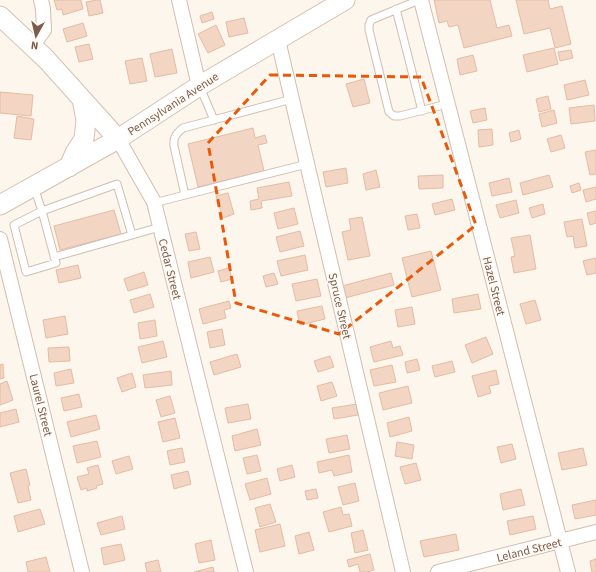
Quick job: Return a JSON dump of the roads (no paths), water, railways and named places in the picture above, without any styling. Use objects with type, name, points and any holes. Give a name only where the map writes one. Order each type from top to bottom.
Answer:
[{"type":"main road","name":"Pennsylvania Avenue","points":[[0,205],[118,139],[199,86],[345,0]]},
{"type":"main road","name":"Cedar Street","points":[[0,16],[46,59],[118,139]]},
{"type":"main road","points":[[69,167],[75,153],[84,139],[86,120],[82,99]]},
{"type":"street","points":[[32,46],[44,30],[44,9],[41,0]]},
{"type":"street","points":[[179,0],[199,86]]},
{"type":"street","name":"Hazel Street","points":[[420,0],[568,572]]},
{"type":"street","name":"Spruce Street","points":[[278,40],[403,572]]},
{"type":"street","name":"Cedar Street","points":[[118,139],[154,203],[246,572]]},
{"type":"street","name":"Laurel Street","points":[[0,239],[82,572]]},
{"type":"street","name":"Leland Street","points":[[438,572],[596,532]]},
{"type":"lane","points":[[420,0],[371,20],[369,25],[389,112],[394,116],[400,116],[447,104]]},
{"type":"lane","points":[[396,9],[422,111]]},
{"type":"lane","points":[[199,86],[214,120]]},
{"type":"lane","points":[[185,195],[173,140],[176,134],[183,128],[292,99]]},
{"type":"lane","points":[[154,203],[307,164]]},
{"type":"lane","points":[[34,186],[42,211],[56,264],[26,272],[14,225],[42,211],[117,184],[132,235]]},
{"type":"lane","points":[[54,257],[160,228]]}]
